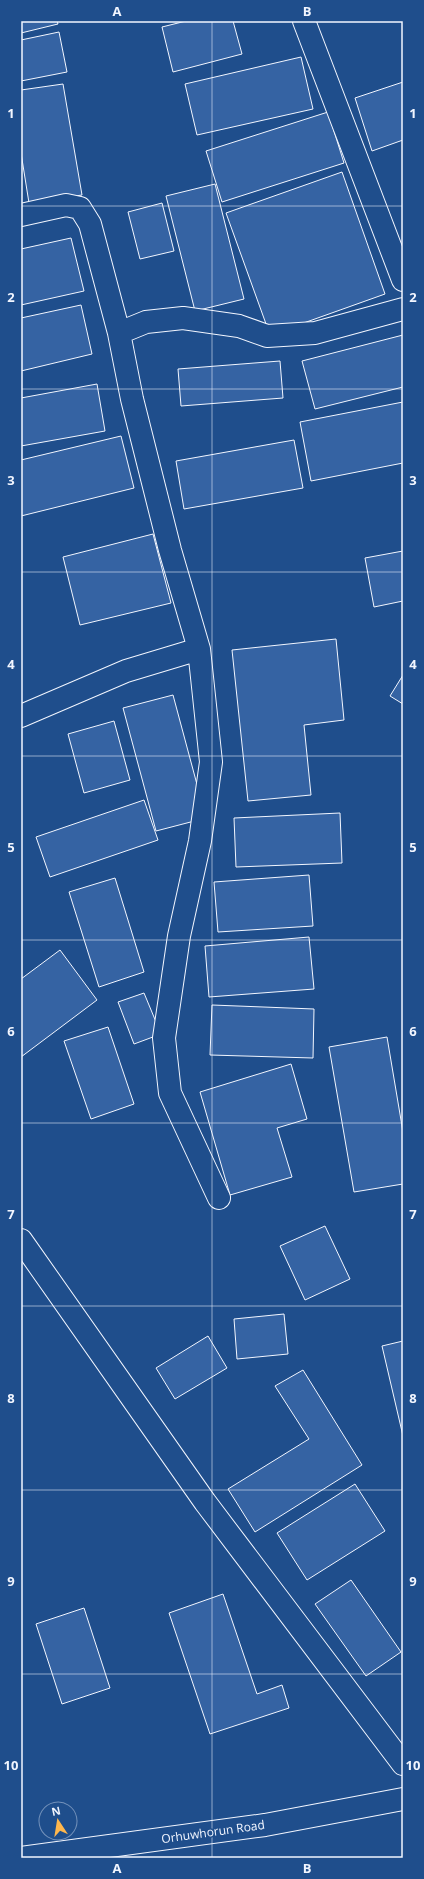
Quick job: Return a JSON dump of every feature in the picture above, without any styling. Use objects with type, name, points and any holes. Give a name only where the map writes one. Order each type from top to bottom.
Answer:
[{"type":"street","points":[[304,21],[403,280]]},
{"type":"street","points":[[21,215],[66,205],[80,208],[90,224],[119,332],[132,399],[165,528],[199,649],[211,762],[200,841],[179,936],[164,1038],[170,1093],[219,1198]]},
{"type":"street","points":[[119,332],[146,322],[183,318],[239,326],[267,336],[315,333],[403,309]]},
{"type":"street","points":[[21,716],[126,671],[199,649]]},
{"type":"street","points":[[21,1240],[205,1502],[403,1764]]},
{"type":"street","name":"Orhuwhorun Road","points":[[21,1858],[55,1856],[265,1825],[403,1799]]},
{"type":"building","points":[[21,21],[57,21],[58,24],[21,33]]},
{"type":"building","points":[[186,21],[233,21],[242,54],[173,72],[162,27]]},
{"type":"building","points":[[59,32],[67,72],[21,81],[21,40]]},
{"type":"building","points":[[301,57],[313,109],[197,135],[185,84]]},
{"type":"building","points":[[403,82],[403,140],[372,151],[355,98]]},
{"type":"building","points":[[63,84],[82,195],[29,203],[21,153],[21,90]]},
{"type":"building","points":[[328,112],[344,163],[222,202],[206,151]]},
{"type":"building","points":[[342,172],[385,294],[270,335],[226,213]]},
{"type":"building","points":[[215,184],[244,299],[195,311],[166,196]]},
{"type":"building","points":[[162,203],[174,251],[140,259],[128,212]]},
{"type":"building","points":[[71,238],[84,291],[21,305],[21,249]]},
{"type":"building","points":[[81,305],[92,354],[21,371],[21,318]]},
{"type":"building","points":[[403,335],[403,387],[315,409],[302,361]]},
{"type":"building","points":[[280,361],[283,398],[181,406],[178,369]]},
{"type":"building","points":[[97,384],[105,431],[21,446],[21,398]]},
{"type":"building","points":[[403,402],[403,463],[311,481],[300,422]]},
{"type":"building","points":[[121,436],[134,488],[21,516],[21,460]]},
{"type":"building","points":[[294,440],[303,488],[184,509],[176,461]]},
{"type":"building","points":[[153,534],[171,603],[80,625],[63,557]]},
{"type":"building","points":[[403,551],[403,601],[374,607],[365,558]]},
{"type":"building","points":[[336,639],[344,720],[304,725],[311,795],[248,801],[232,650]]},
{"type":"building","points":[[403,675],[403,704],[390,696]]},
{"type":"building","points":[[173,695],[206,818],[156,831],[123,708]]},
{"type":"building","points":[[114,721],[130,780],[84,793],[68,734]]},
{"type":"building","points":[[144,800],[158,840],[50,877],[36,837]]},
{"type":"building","points":[[340,813],[342,863],[236,867],[234,818]]},
{"type":"building","points":[[309,875],[313,926],[218,932],[214,882]]},
{"type":"building","points":[[115,878],[144,972],[99,987],[69,892]]},
{"type":"building","points":[[309,937],[314,989],[209,997],[205,946]]},
{"type":"building","points":[[60,950],[97,1000],[21,1057],[21,979]]},
{"type":"building","points":[[144,993],[161,1034],[134,1044],[118,1002]]},
{"type":"building","points":[[212,1005],[314,1009],[313,1058],[210,1055]]},
{"type":"building","points":[[108,1027],[134,1104],[91,1119],[64,1041]]},
{"type":"building","points":[[387,1037],[403,1132],[403,1184],[354,1192],[329,1047]]},
{"type":"building","points":[[291,1064],[307,1119],[277,1128],[292,1177],[230,1195],[200,1092]]},
{"type":"building","points":[[325,1226],[350,1279],[305,1300],[280,1246]]},
{"type":"building","points":[[284,1314],[288,1354],[237,1359],[234,1319]]},
{"type":"building","points":[[208,1336],[227,1368],[175,1399],[156,1368]]},
{"type":"building","points":[[403,1341],[403,1436],[382,1346]]},
{"type":"building","points":[[303,1370],[362,1465],[255,1532],[228,1489],[309,1439],[275,1386]]},
{"type":"building","points":[[355,1484],[385,1531],[307,1580],[277,1533]]},
{"type":"building","points":[[351,1580],[401,1652],[366,1676],[315,1604]]},
{"type":"building","points":[[223,1594],[257,1694],[282,1685],[289,1708],[210,1734],[169,1613]]},
{"type":"building","points":[[84,1608],[110,1688],[62,1704],[36,1624]]}]
